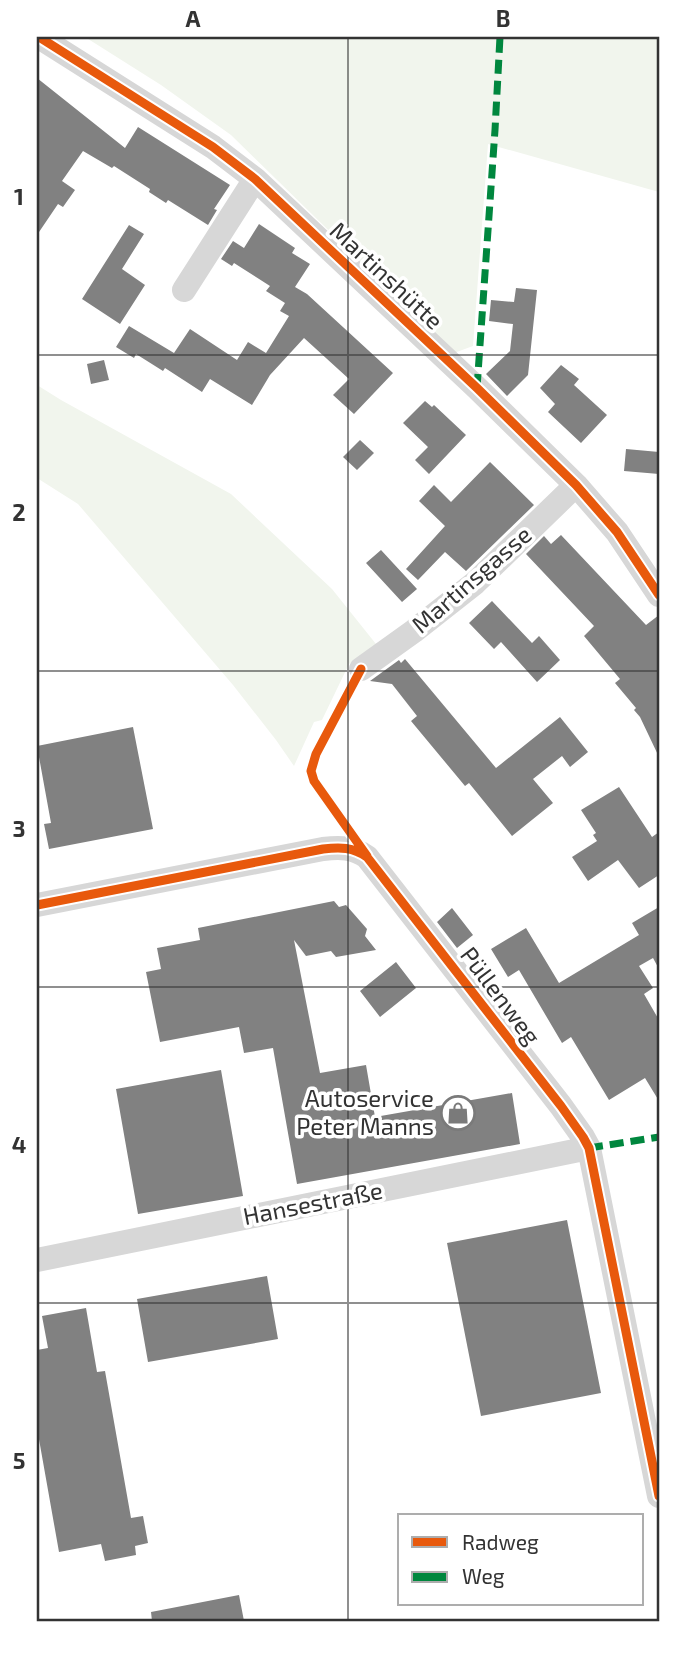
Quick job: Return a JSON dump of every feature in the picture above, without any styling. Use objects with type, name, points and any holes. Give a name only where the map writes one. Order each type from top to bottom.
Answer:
[{"type":"street","name":"Martinshütte","points":[[39,37],[213,147],[255,179],[576,485],[617,533],[659,595]]},
{"type":"street","points":[[184,290],[255,179]]},
{"type":"street","name":"Martinsgasse","points":[[361,669],[475,583],[576,485]]},
{"type":"street","name":"Püllenweg","points":[[37,905],[301,852],[339,847],[368,856],[561,1106],[589,1148],[659,1496]]},
{"type":"street","name":"Hansestraße","points":[[37,1259],[589,1148]]},
{"type":"shaded area","points":[[85,37],[659,37],[659,192],[488,144],[473,346],[454,353],[231,135],[161,85]]},
{"type":"shaded area","points":[[37,385],[231,494],[332,589],[376,644],[349,664],[322,720],[314,722],[294,766],[233,685],[78,504],[37,478]]},
{"type":"building","points":[[37,78],[125,148],[138,127],[230,185],[214,209],[217,210],[208,225],[168,200],[166,203],[149,192],[150,189],[114,166],[112,168],[83,151],[62,181],[75,190],[63,207],[58,204],[37,235]]},
{"type":"building","points":[[259,224],[295,248],[292,253],[310,264],[295,287],[307,294],[393,373],[354,414],[333,395],[349,379],[304,338],[270,375],[252,405],[210,379],[202,392],[165,368],[163,371],[136,354],[134,358],[116,347],[129,326],[174,353],[190,329],[237,360],[248,342],[266,353],[289,316],[280,311],[285,303],[266,291],[270,286],[234,263],[232,266],[221,259],[233,241],[244,248]]},
{"type":"building","points":[[129,225],[144,234],[122,269],[145,285],[120,324],[82,299]]},
{"type":"building","points":[[516,288],[537,290],[528,375],[507,396],[486,374],[510,351],[513,324],[489,321],[491,300],[514,302]]},
{"type":"building","points":[[104,360],[109,380],[91,384],[87,364]]},
{"type":"building","points":[[561,365],[579,379],[574,385],[607,415],[581,443],[548,412],[555,404],[540,388]]},
{"type":"building","points":[[425,401],[432,407],[434,405],[466,435],[429,474],[415,460],[428,447],[403,423]]},
{"type":"building","points":[[360,440],[374,453],[357,470],[343,457]]},
{"type":"building","points":[[626,449],[659,452],[659,474],[624,471]]},
{"type":"building","points":[[490,462],[534,505],[466,571],[445,552],[418,580],[406,569],[445,526],[419,501],[434,485],[451,502]]},
{"type":"building","points":[[561,535],[646,625],[659,615],[659,757],[634,710],[636,708],[615,683],[620,679],[584,636],[594,626],[526,554],[544,536],[551,544]]},
{"type":"building","points":[[381,550],[417,589],[402,602],[366,563]]},
{"type":"building","points":[[492,601],[532,643],[539,636],[560,660],[537,682],[501,642],[494,649],[469,623]]},
{"type":"building","points":[[405,659],[496,768],[560,717],[588,752],[570,767],[562,756],[533,779],[553,803],[512,836],[469,783],[465,786],[411,721],[417,716],[392,684],[370,681],[399,660],[401,663]]},
{"type":"building","points":[[133,727],[153,829],[49,849],[44,824],[51,823],[37,746]]},
{"type":"building","points":[[619,787],[652,837],[659,832],[659,875],[639,888],[618,860],[588,881],[572,857],[597,841],[593,835],[596,833],[581,810]]},
{"type":"building","points":[[334,901],[339,907],[346,905],[367,929],[365,936],[376,950],[336,957],[331,951],[306,956],[294,940],[320,1073],[366,1065],[375,1117],[512,1093],[520,1144],[297,1184],[273,1048],[244,1053],[239,1027],[160,1042],[146,972],[161,969],[157,948],[200,940],[198,928]]},
{"type":"building","points":[[659,907],[659,969],[653,958],[639,966],[653,988],[644,994],[659,1020],[659,1101],[645,1078],[609,1100],[571,1037],[562,1043],[519,970],[508,977],[491,949],[526,928],[559,983],[639,935],[632,923]]},
{"type":"building","points":[[452,908],[473,935],[457,948],[437,922]]},
{"type":"building","points":[[396,962],[416,988],[380,1017],[360,991]]},
{"type":"building","points":[[221,1070],[243,1196],[138,1214],[116,1089]]},
{"type":"building","points":[[567,1220],[601,1393],[481,1416],[447,1243]]},
{"type":"building","points":[[267,1276],[278,1339],[148,1362],[137,1299]]},
{"type":"building","points":[[86,1308],[97,1372],[105,1371],[131,1518],[143,1516],[148,1543],[135,1546],[136,1555],[105,1561],[101,1544],[59,1552],[37,1428],[37,1350],[48,1348],[42,1316]]},
{"type":"building","points":[[239,1595],[244,1621],[152,1621],[151,1612]]},
{"type":"marked path","points":[[477,388],[500,37]]},
{"type":"marked path","points":[[589,1148],[659,1137]]},
{"type":"cycle path","points":[[39,37],[213,147],[255,179],[576,485],[617,532],[659,595]]},
{"type":"cycle path","points":[[361,669],[316,754],[311,771],[314,781],[367,856]]},
{"type":"cycle path","points":[[37,905],[323,849],[346,848],[367,857],[561,1106],[589,1148],[659,1496]]},
{"type":"place","name":"Autoservice Peter Manns","points":[[458,1113]]}]
